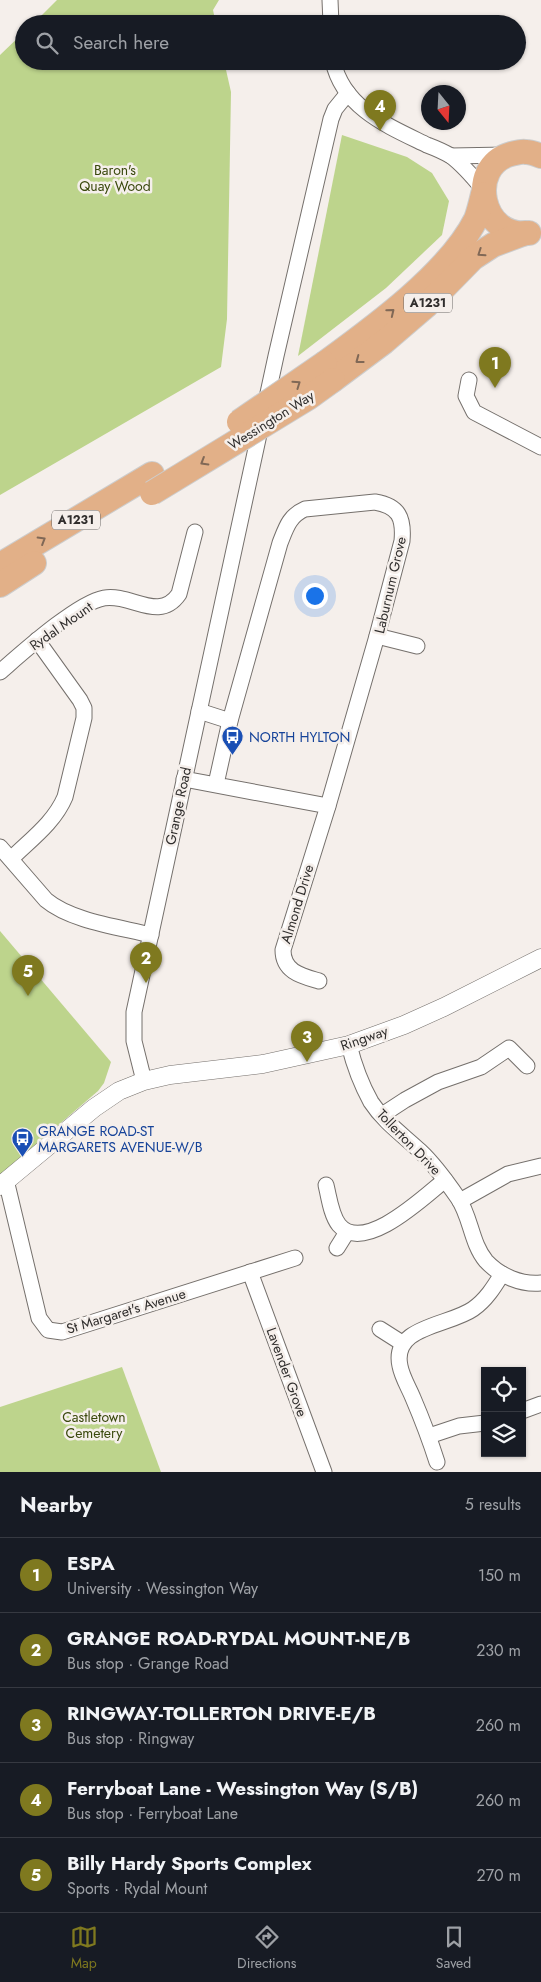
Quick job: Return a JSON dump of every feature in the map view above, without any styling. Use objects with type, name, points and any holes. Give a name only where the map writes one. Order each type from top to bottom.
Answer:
[{"type":"highway","name":"Wessington Way","points":[[329,371],[444,264],[466,237],[477,218],[486,178],[495,163],[529,152]]},
{"type":"highway","name":"Wessington Way","points":[[483,191],[490,214],[498,224],[511,231],[535,232]]},
{"type":"highway","name":"Wessington Way","points":[[0,585],[152,484],[227,429],[384,342],[426,306],[473,258],[493,245],[535,232]]},
{"type":"highway","name":"Wessington Way","points":[[0,565],[152,484]]},
{"type":"street","points":[[330,0],[331,15]]},
{"type":"street","points":[[336,70],[348,94],[361,108],[382,122],[451,156],[470,174],[483,191]]},
{"type":"street","name":"Grange Road","points":[[144,1081],[134,1041],[134,1012],[276,356],[331,119],[335,109],[348,94]]},
{"type":"street","points":[[451,156],[529,152]]},
{"type":"street","points":[[469,380],[466,396],[474,412],[541,446]]},
{"type":"street","name":"Laburnum Grove","points":[[216,784],[230,722],[280,543],[289,521],[297,512],[304,509],[375,502],[386,504],[400,516],[403,527],[402,540],[377,636],[328,806]]},
{"type":"street","name":"Rydal Mount","points":[[0,672],[37,640],[84,607],[101,599],[114,597],[154,608],[164,607],[173,602],[179,594],[195,532]]},
{"type":"street","points":[[377,636],[417,646]]},
{"type":"street","points":[[11,859],[52,820],[60,808],[65,797],[84,718],[84,708],[80,700],[37,640]]},
{"type":"street","points":[[199,710],[230,722]]},
{"type":"street","points":[[184,779],[328,806]]},
{"type":"street","name":"Almond Drive","points":[[319,981],[296,974],[287,966],[283,958],[283,950],[328,806]]},
{"type":"street","points":[[0,846],[46,900],[64,913],[151,934]]},
{"type":"street","name":"Ringway","points":[[144,1081],[170,1075],[263,1064],[349,1045],[404,1025],[444,1007],[541,958]]},
{"type":"street","name":"Tollerton Drive","points":[[349,1045],[359,1076],[372,1103],[394,1130],[420,1151],[460,1200],[478,1248],[487,1261],[502,1274],[519,1282],[541,1283]]},
{"type":"street","points":[[382,1115],[438,1082],[481,1067],[509,1048],[528,1066]]},
{"type":"street","points":[[3,1183],[94,1108],[119,1091],[144,1081]]},
{"type":"street","points":[[460,1200],[508,1174],[541,1166]]},
{"type":"street","points":[[326,1184],[334,1217],[348,1232],[362,1233],[381,1227],[401,1216],[445,1180]]},
{"type":"street","name":"St Margaret's Avenue","points":[[3,1183],[39,1318],[48,1330],[62,1332],[295,1258]]},
{"type":"street","points":[[338,1248],[348,1232]]},
{"type":"street","name":"Lavender Grove","points":[[250,1272],[324,1472]]},
{"type":"street","points":[[438,1462],[400,1368],[398,1353],[402,1343],[415,1333],[457,1318],[473,1309],[488,1296],[502,1274]]},
{"type":"street","points":[[380,1329],[402,1343]]},
{"type":"street","points":[[526,1410],[541,1404]]},
{"type":"street","points":[[428,1436],[459,1426],[481,1424]]},
{"type":"green space","points":[[57,0],[219,0],[213,10],[214,15],[42,15]]},
{"type":"green space","name":"Baron's Quay Wood","points":[[15,41],[15,70],[226,70],[231,92],[227,319],[221,367],[0,495],[0,55]]},
{"type":"green space","points":[[342,135],[407,157],[432,173],[449,201],[442,235],[386,288],[298,356]]},
{"type":"green space","points":[[0,931],[111,1062],[104,1083],[98,1091],[0,1175]]},
{"type":"green space","name":"Castletown Cemetery","points":[[122,1367],[161,1472],[0,1472],[0,1407]]},
{"type":"place","name":"Ferryboat Lane - Wessington Way (S/B)","points":[[380,131]]},
{"type":"place","name":"ESPA","points":[[495,388]]},
{"type":"place","name":"NORTH HYLTON","points":[[233,756]]},
{"type":"place","name":"GRANGE ROAD-RYDAL MOUNT-NE/B","points":[[146,983]]},
{"type":"place","name":"Billy Hardy Sports Complex","points":[[28,996]]},
{"type":"place","name":"RINGWAY-TOLLERTON DRIVE-E/B","points":[[307,1062]]},
{"type":"place","name":"GRANGE ROAD-ST MARGARETS AVENUE-W/B","points":[[22,1158]]}]
